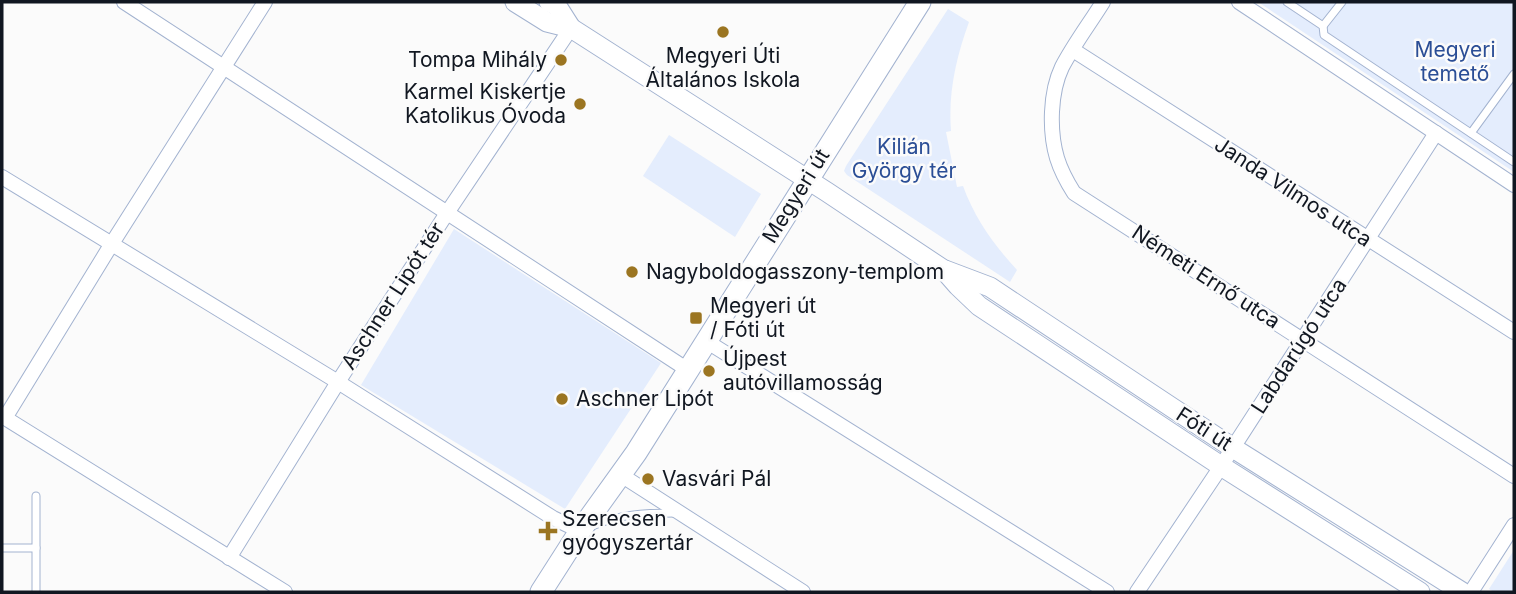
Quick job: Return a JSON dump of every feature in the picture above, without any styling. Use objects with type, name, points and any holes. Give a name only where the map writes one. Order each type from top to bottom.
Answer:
[{"type":"main road","name":"Megyeri út","points":[[541,592],[580,531],[621,475],[920,2]]},
{"type":"street","points":[[124,2],[447,213],[570,28]]},
{"type":"street","points":[[265,2],[3,417],[285,592]]},
{"type":"street","name":"Fóti út","points":[[515,2],[547,22],[570,28],[944,270],[989,287],[1233,448],[1462,592]]},
{"type":"street","name":"Fóti út","points":[[550,2],[557,6],[570,28]]},
{"type":"street","points":[[1073,50],[1103,2]]},
{"type":"street","points":[[1240,2],[1514,185]]},
{"type":"street","name":"Németi Ernő utca","points":[[1073,50],[1055,87],[1052,124],[1056,157],[1074,192],[1514,476]]},
{"type":"street","name":"Janda Vilmos utca","points":[[1073,50],[1514,332]]},
{"type":"street","name":"Labdarúgó utca","points":[[1137,592],[1436,134]]},
{"type":"street","points":[[2,177],[338,383],[229,558]]},
{"type":"street","name":"Aschner Lipót tér","points":[[580,531],[553,518],[338,383],[447,213],[688,370]]},
{"type":"street","name":"Fóti út","points":[[944,270],[979,306],[1221,466],[1420,592]]},
{"type":"street","points":[[706,341],[1107,592]]},
{"type":"street","points":[[621,475],[803,592]]},
{"type":"street","points":[[1471,592],[1514,525]]},
{"type":"lane","points":[[1287,2],[1323,26]]},
{"type":"lane","points":[[1342,2],[1323,26],[1324,35],[1514,162]]},
{"type":"lane","points":[[1471,133],[1514,74]]},
{"type":"lane","points":[[36,496],[36,592]]},
{"type":"lane","points":[[580,531],[630,514],[679,513]]},
{"type":"lane","points":[[2,548],[36,548]]},
{"type":"green space","name":"Megyeri temető","points":[[1258,2],[1514,2],[1514,172]]},
{"type":"green space","name":"Kilián György tér","points":[[948,9],[969,22],[954,76],[951,131],[946,132],[957,187],[963,186],[986,231],[1017,270],[1010,282],[844,171]]},
{"type":"green space","points":[[669,135],[761,194],[735,237],[643,176]]},
{"type":"green space","points":[[454,229],[661,363],[565,509],[361,385]]},
{"type":"green space","points":[[1514,550],[1514,592],[1494,592],[1489,589]]},
{"type":"place","name":"Megyeri Úti Általános Iskola","points":[[723,32]]},
{"type":"place","name":"Tompa Mihály","points":[[561,60]]},
{"type":"place","name":"Karmel Kiskertje Katolikus Óvoda","points":[[580,104]]},
{"type":"place","name":"Nagyboldogasszony-templom","points":[[632,272]]},
{"type":"place","name":"Megyeri út / Fóti út","points":[[696,318]]},
{"type":"place","name":"Újpest autóvillamosság","points":[[709,371]]},
{"type":"place","name":"Aschner Lipót","points":[[562,399]]},
{"type":"place","name":"Vasvári Pál","points":[[648,479]]},
{"type":"place","name":"Szerecsen gyógyszertár","points":[[548,531]]}]
